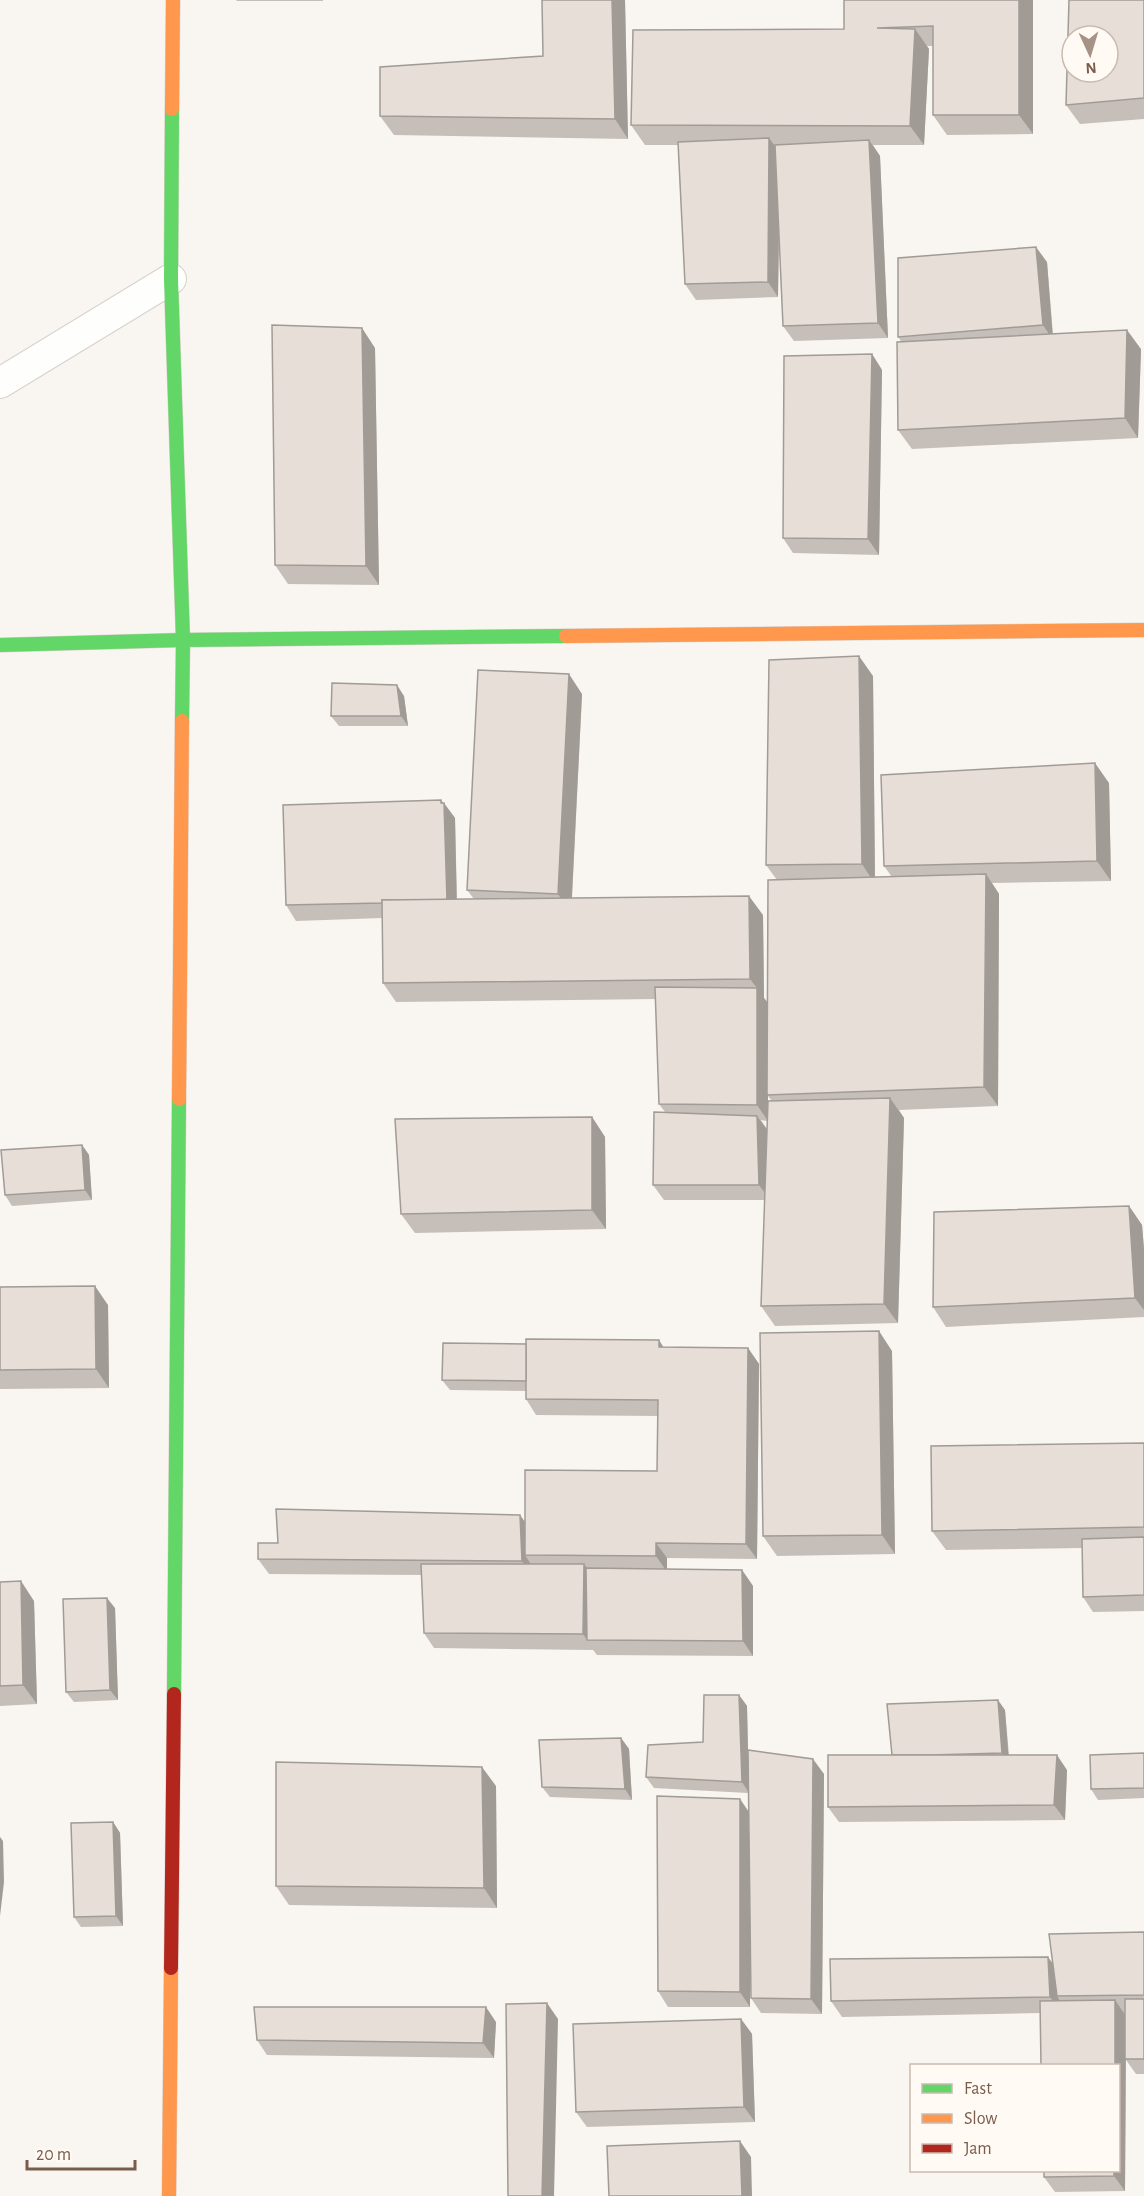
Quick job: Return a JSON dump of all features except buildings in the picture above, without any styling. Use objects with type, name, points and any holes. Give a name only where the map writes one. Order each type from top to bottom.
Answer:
[{"type":"street","points":[[169,2196],[183,640],[171,279],[173,0]]},
{"type":"street","points":[[0,383],[171,279]]},
{"type":"street","points":[[0,645],[183,640],[1144,630]]},
{"type":"traffic: fast","points":[[172,109],[171,279],[183,640],[182,721]]},
{"type":"traffic: fast","points":[[0,645],[183,640],[566,636]]},
{"type":"traffic: fast","points":[[174,1694],[179,1099]]},
{"type":"traffic: slow","points":[[172,109],[173,0]]},
{"type":"traffic: slow","points":[[566,636],[1144,630]]},
{"type":"traffic: slow","points":[[179,1099],[182,721]]},
{"type":"traffic: slow","points":[[169,2196],[171,1968]]},
{"type":"traffic: jam","points":[[171,1968],[174,1694]]}]
